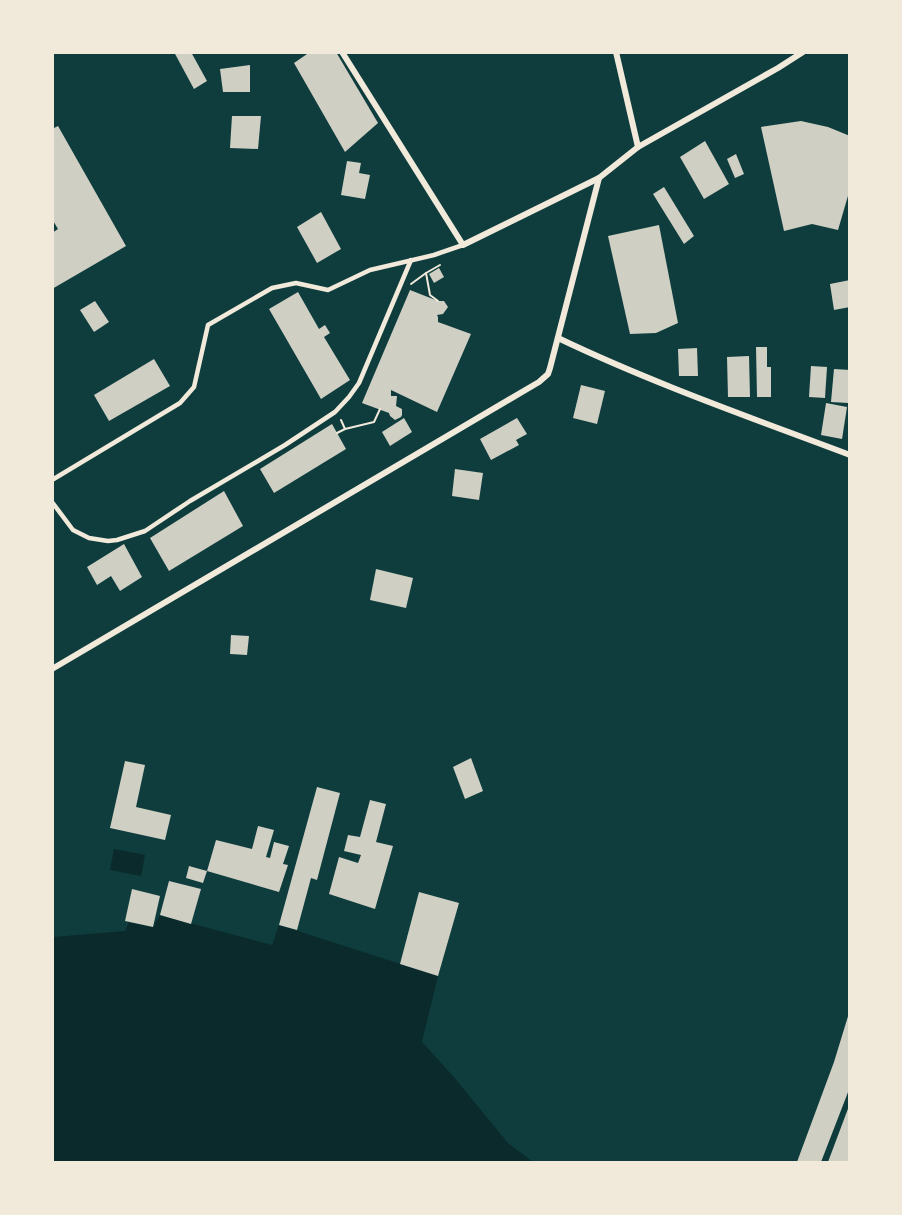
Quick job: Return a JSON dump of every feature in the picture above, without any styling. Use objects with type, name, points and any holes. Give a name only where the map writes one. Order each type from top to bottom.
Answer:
[{"type":"street","points":[[342,52],[463,245],[599,178],[638,147],[803,52]]},
{"type":"street","points":[[616,52],[638,147]]},
{"type":"street","points":[[52,669],[531,388],[548,374],[599,178]]},
{"type":"street","points":[[558,338],[632,371],[849,455]]},
{"type":"lane","points":[[52,480],[180,403],[194,387],[208,325],[272,288],[296,283],[328,290],[370,270],[434,255],[463,245]]},
{"type":"lane","points":[[52,502],[73,530],[82,536],[108,541],[126,538],[145,531],[190,501],[285,446],[335,412],[359,383],[411,260]]},
{"type":"path","points":[[438,301],[430,295],[426,273],[440,265]]},
{"type":"path","points":[[338,433],[345,429]]},
{"type":"water","points":[[114,849],[145,855],[141,876],[110,870]]},
{"type":"water","points":[[160,915],[272,945],[279,925],[438,976],[422,1042],[508,1143],[533,1162],[53,1162],[53,937],[125,931],[129,922],[153,927]]},
{"type":"building","points":[[174,52],[191,52],[207,81],[194,89]]},
{"type":"building","points":[[310,52],[336,52],[378,123],[345,152],[294,63]]},
{"type":"building","points":[[250,65],[250,92],[223,92],[220,69]]},
{"type":"building","points":[[232,116],[261,116],[258,149],[230,148]]},
{"type":"building","points":[[801,121],[828,127],[850,136],[850,189],[838,230],[812,224],[784,231],[761,127]]},
{"type":"building","points":[[58,126],[126,246],[52,289],[52,233],[58,229],[52,219],[52,129]]},
{"type":"building","points":[[705,141],[729,184],[704,199],[680,157]]},
{"type":"building","points":[[736,154],[744,174],[735,178],[727,159]]},
{"type":"building","points":[[347,161],[361,163],[359,173],[370,175],[365,199],[341,195]]},
{"type":"building","points":[[664,187],[694,236],[684,244],[653,194]]},
{"type":"building","points":[[321,212],[341,249],[317,263],[297,227]]},
{"type":"building","points":[[659,225],[678,323],[656,333],[630,334],[608,236]]},
{"type":"building","points":[[439,268],[444,277],[434,283],[429,274]]},
{"type":"building","points":[[850,280],[850,307],[834,310],[830,284]]},
{"type":"building","points":[[410,290],[438,301],[444,301],[448,307],[443,314],[437,315],[438,322],[471,334],[437,412],[391,390],[391,396],[397,396],[396,406],[402,409],[401,417],[395,420],[389,413],[362,403]]},
{"type":"building","points":[[298,292],[319,329],[325,325],[330,333],[324,337],[350,380],[321,399],[269,309]]},
{"type":"building","points":[[95,301],[109,322],[94,332],[80,310]]},
{"type":"building","points":[[756,347],[767,347],[767,367],[771,367],[771,397],[757,397]]},
{"type":"building","points":[[697,348],[698,376],[679,376],[678,349]]},
{"type":"building","points":[[749,356],[750,397],[728,397],[727,357]]},
{"type":"building","points":[[154,359],[170,386],[109,421],[94,395]]},
{"type":"building","points":[[811,366],[827,367],[825,398],[809,397]]},
{"type":"building","points":[[834,369],[850,370],[848,403],[831,402]]},
{"type":"building","points":[[581,385],[605,391],[597,424],[573,418]]},
{"type":"building","points":[[826,403],[847,407],[842,439],[821,435]]},
{"type":"building","points":[[404,418],[412,432],[390,446],[382,432]]},
{"type":"building","points":[[517,418],[527,434],[516,440],[519,445],[491,460],[480,439]]},
{"type":"building","points":[[332,424],[346,449],[274,493],[260,469]]},
{"type":"building","points":[[455,469],[483,473],[479,500],[452,496]]},
{"type":"building","points":[[224,491],[243,526],[169,571],[150,538]]},
{"type":"building","points":[[124,544],[142,577],[120,591],[111,576],[97,585],[87,567]]},
{"type":"building","points":[[376,569],[413,578],[406,608],[370,600]]},
{"type":"building","points":[[231,635],[249,636],[247,655],[230,654]]},
{"type":"building","points":[[471,758],[483,791],[465,799],[453,767]]},
{"type":"building","points":[[125,761],[145,765],[136,807],[171,815],[165,840],[110,828]]},
{"type":"building","points":[[317,787],[340,793],[317,880],[311,878],[297,930],[279,925]]},
{"type":"building","points":[[370,800],[386,804],[376,842],[393,846],[375,909],[329,894],[339,857],[358,863],[361,855],[344,851],[348,835],[360,837]]},
{"type":"building","points":[[258,826],[274,830],[266,857],[270,858],[274,842],[289,846],[283,864],[288,865],[279,892],[207,871],[216,840],[252,849]]},
{"type":"building","points":[[189,866],[207,871],[203,883],[186,878]]},
{"type":"building","points":[[169,881],[201,889],[191,924],[160,915]]},
{"type":"building","points":[[132,889],[160,896],[153,927],[125,921]]},
{"type":"building","points":[[419,892],[459,903],[438,976],[400,964]]},
{"type":"building","points":[[849,1013],[850,1087],[821,1162],[797,1162],[834,1062]]},
{"type":"building","points":[[849,1106],[850,1162],[828,1162]]}]
